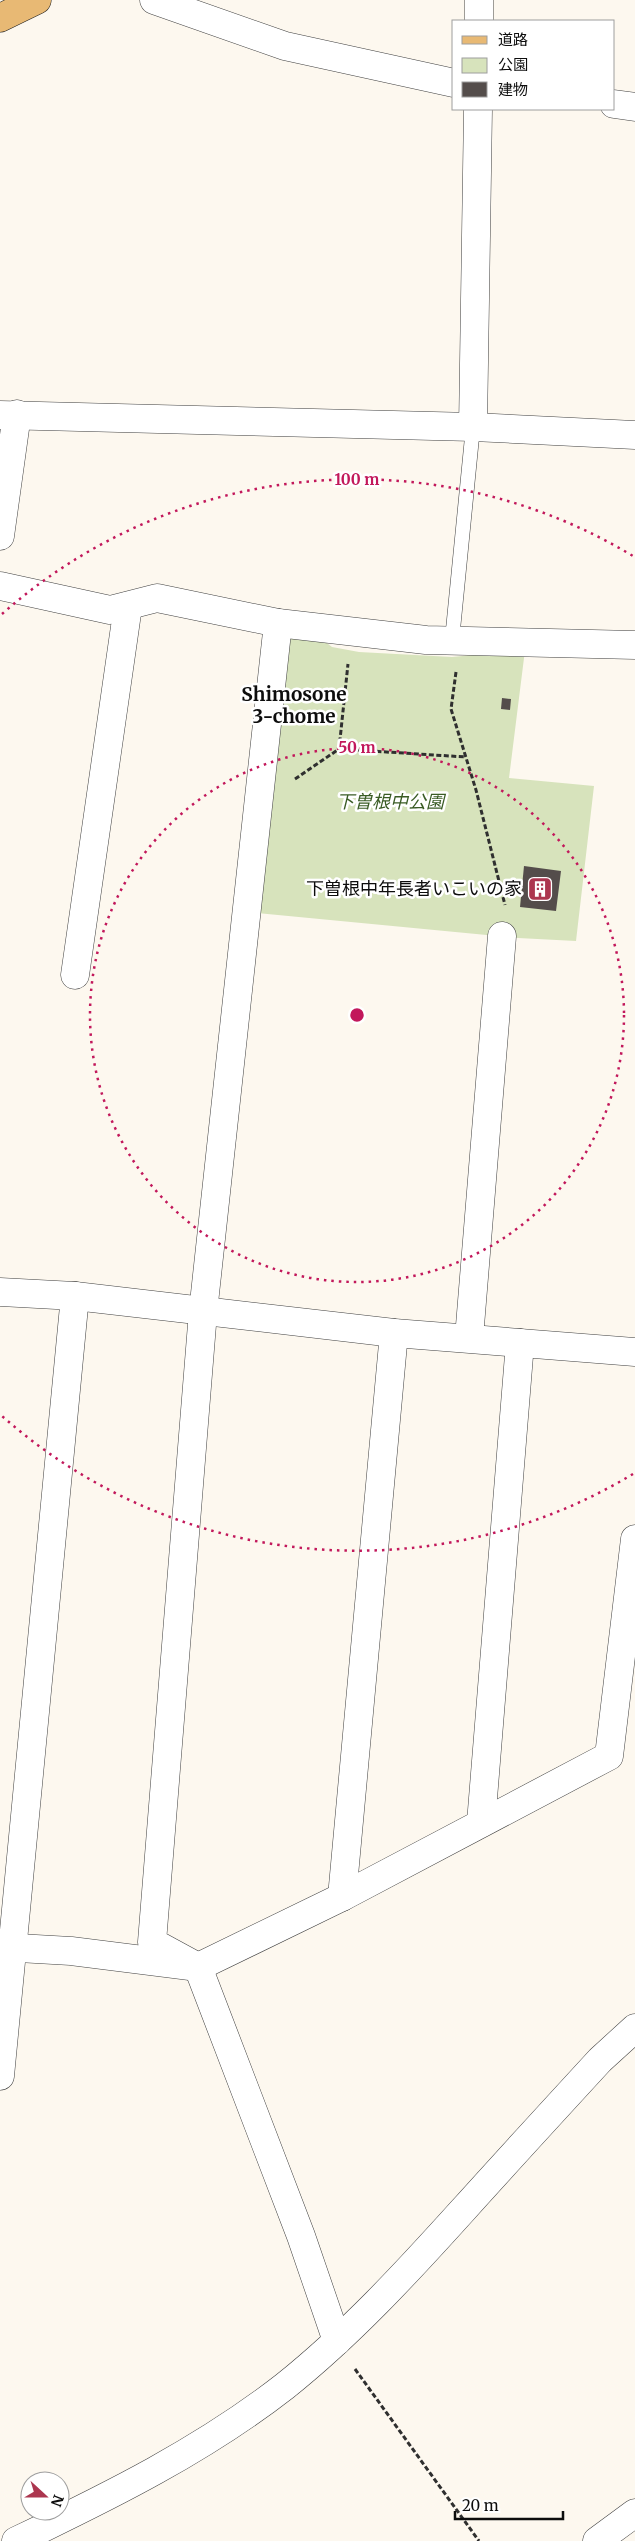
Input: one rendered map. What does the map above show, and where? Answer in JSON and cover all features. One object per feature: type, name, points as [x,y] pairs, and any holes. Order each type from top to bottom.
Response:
[{"type":"main road","points":[[0,18],[37,0]]},
{"type":"street","points":[[154,0],[286,46],[452,83]]},
{"type":"street","points":[[479,0],[479,20]]},
{"type":"street","points":[[615,104],[635,107]]},
{"type":"street","points":[[473,426],[478,110]]},
{"type":"street","points":[[0,536],[9,414],[473,426],[635,435]]},
{"type":"street","points":[[0,586],[110,610],[158,598],[278,623],[426,640],[635,645]]},
{"type":"street","points":[[75,975],[128,606]]},
{"type":"street","points":[[278,623],[203,1312],[152,1942],[198,1967],[301,2236],[337,2341]]},
{"type":"street","points":[[469,1338],[502,936]]},
{"type":"street","points":[[0,1292],[75,1296],[394,1333],[635,1352]]},
{"type":"street","points":[[0,2076],[6,1947],[75,1296]]},
{"type":"street","points":[[342,1897],[394,1333]]},
{"type":"street","points":[[481,1824],[520,1343]]},
{"type":"street","points":[[6,1947],[70,1951],[198,1967],[342,1897],[609,1756],[635,1539]]},
{"type":"street","points":[[16,2541],[117,2493],[180,2456],[256,2406],[337,2341],[400,2280],[600,2060],[635,2028]]},
{"type":"street","points":[[597,2541],[635,2513]]},
{"type":"lane","points":[[452,640],[473,426]]},
{"type":"path","points":[[452,640],[458,656],[451,709],[506,900],[502,936]]},
{"type":"path","points":[[339,749],[348,660]]},
{"type":"path","points":[[292,781],[339,749],[466,757]]},
{"type":"path","points":[[337,2341],[479,2541]]},
{"type":"green space","name":"下曽根中公園","points":[[285,633],[315,634],[332,647],[359,652],[452,657],[525,650],[509,778],[594,786],[576,941],[518,938],[257,913]]},
{"type":"building","points":[[502,698],[511,699],[510,710],[501,709]]},
{"type":"building","name":"下曽根中年長者いこいの家","points":[[524,866],[561,871],[556,911],[520,907]]},
{"type":"place","name":"下曽根中年長者いこいの家","points":[[540,889]]},
{"type":"district","name":"Shimosone 3-chome","points":[[294,705]]}]
